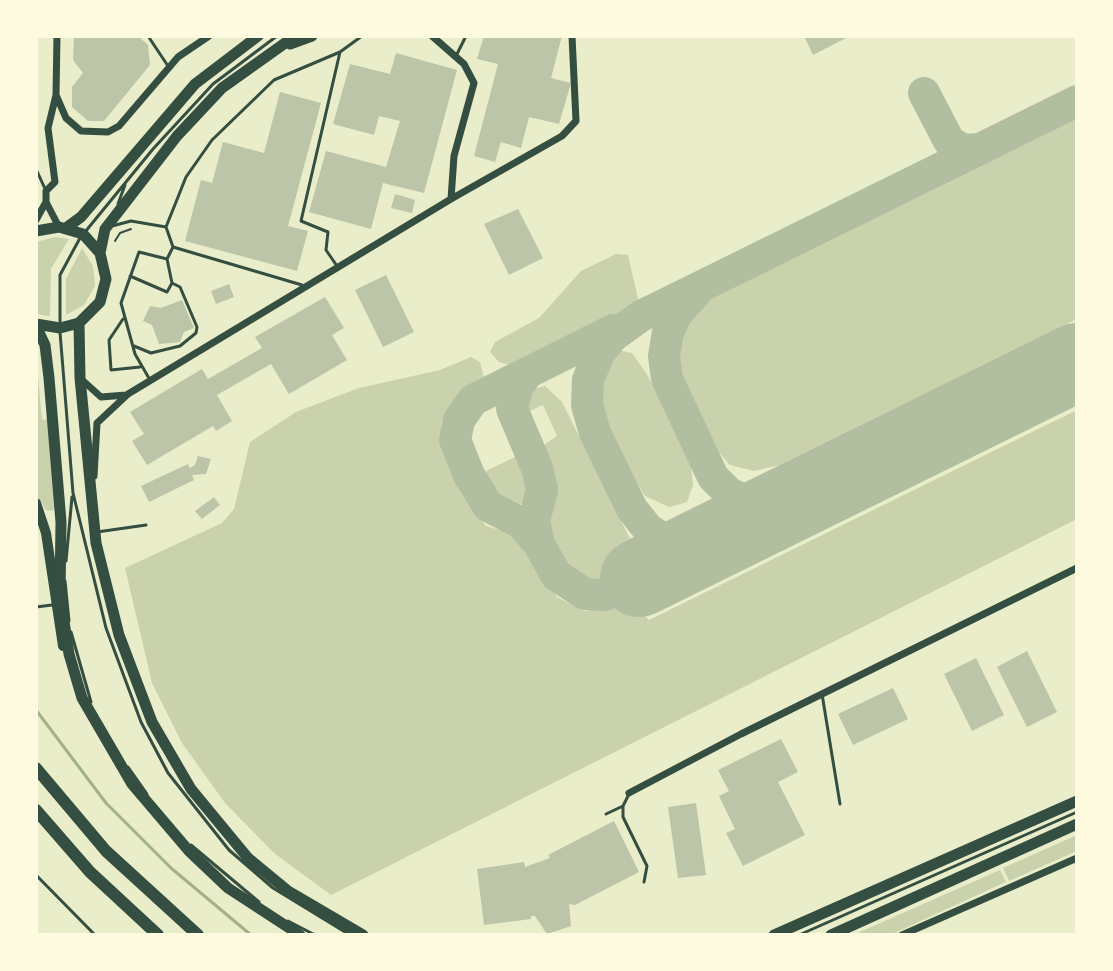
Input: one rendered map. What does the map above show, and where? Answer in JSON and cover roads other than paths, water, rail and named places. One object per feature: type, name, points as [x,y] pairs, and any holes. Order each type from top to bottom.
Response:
[{"type":"highway","points":[[36,768],[106,851],[198,935]]},
{"type":"highway","points":[[36,810],[90,872],[158,935]]},
{"type":"main road","points":[[36,231],[63,227],[81,217],[195,84],[258,36]]},
{"type":"main road","points":[[36,325],[60,328],[79,323],[91,315],[105,291],[106,279],[100,253],[105,229],[114,215],[206,103],[278,42],[295,36]]},
{"type":"main road","points":[[278,42],[312,36]]},
{"type":"main road","points":[[63,227],[83,234],[100,253]]},
{"type":"main road","points":[[79,323],[80,378],[94,532],[106,591],[134,681],[152,722],[191,789],[229,837],[268,876],[363,935]]},
{"type":"main road","points":[[36,325],[45,345],[49,378],[61,522],[60,595],[82,698]]},
{"type":"main road","points":[[36,503],[46,533],[65,656],[82,698],[132,784],[189,851],[228,888],[300,935]]},
{"type":"main road","points":[[774,935],[1077,801]]},
{"type":"main road","points":[[831,935],[1077,824]]},
{"type":"street","points":[[36,220],[46,202],[46,191],[55,182],[48,140],[56,95],[57,36]]},
{"type":"street","points":[[56,95],[66,118],[81,131],[108,132],[119,126],[168,67],[209,36]]},
{"type":"street","points":[[432,36],[456,57],[474,83],[454,156],[451,199]]},
{"type":"street","points":[[92,514],[94,430],[102,415],[128,394],[451,199],[562,136],[576,121],[572,36]]},
{"type":"street","points":[[46,202],[63,227]]},
{"type":"street","points":[[80,378],[101,397],[128,394]]},
{"type":"street","points":[[629,793],[1077,568]]},
{"type":"street","points":[[902,935],[1077,858]]},
{"type":"lane","points":[[148,36],[168,67]]},
{"type":"lane","points":[[130,276],[167,292],[172,283],[167,259],[173,247],[166,227],[186,177],[212,140],[274,80],[340,52],[362,36]]},
{"type":"lane","points":[[399,36],[414,36]]},
{"type":"lane","points":[[456,57],[466,36]]},
{"type":"lane","points":[[94,712],[75,650],[66,593],[73,493],[60,328],[60,275],[83,234],[213,84],[278,42]]},
{"type":"lane","points":[[338,267],[326,250],[328,232],[301,221],[340,52]]},
{"type":"lane","points":[[36,169],[46,191]]},
{"type":"lane","points":[[114,215],[126,182]]},
{"type":"lane","points":[[105,229],[131,221],[166,227]]},
{"type":"lane","points":[[173,247],[308,287]]},
{"type":"lane","points":[[151,381],[142,367],[123,319],[121,303],[139,252],[167,259]]},
{"type":"lane","points":[[134,346],[151,353],[180,346],[196,333],[197,327],[180,287],[172,283]]},
{"type":"lane","points":[[123,319],[109,340],[111,370],[142,367]]},
{"type":"lane","points":[[73,493],[98,601],[119,669],[141,722],[168,773],[229,850],[273,888],[350,935]]},
{"type":"lane","points":[[94,532],[146,525]]},
{"type":"lane","points":[[36,607],[56,604]]},
{"type":"lane","points":[[822,694],[840,804]]},
{"type":"lane","points":[[82,698],[143,788],[193,847],[275,914],[315,935]]},
{"type":"lane","points":[[629,793],[623,806],[623,817],[647,866],[644,882]]},
{"type":"lane","points":[[606,814],[623,806]]},
{"type":"lane","points":[[799,935],[1077,812]]},
{"type":"lane","points":[[36,875],[95,935]]},
{"type":"waterway","points":[[36,710],[106,803],[171,868],[251,935]]}]
